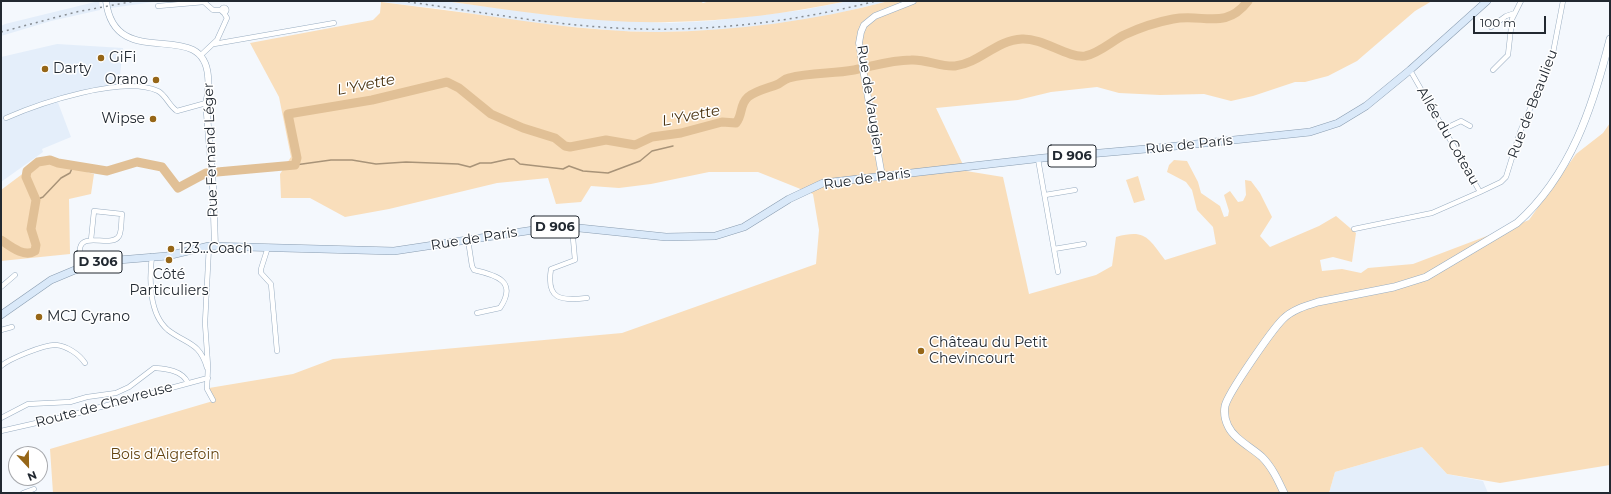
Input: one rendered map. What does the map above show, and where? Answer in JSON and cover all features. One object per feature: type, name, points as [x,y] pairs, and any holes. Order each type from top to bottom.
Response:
[{"type":"main road","name":"Rue de Paris","points":[[212,246],[394,251],[542,228],[572,227],[666,237],[715,236],[744,227],[794,196],[824,183],[1038,159],[1310,132],[1338,123],[1353,115],[1377,98],[1487,1]]},
{"type":"main road","points":[[1284,493],[1271,467],[1232,432],[1228,426],[1224,413],[1227,400],[1270,334],[1283,319],[1306,306],[1318,302],[1394,287],[1426,277],[1517,223],[1528,213],[1553,183],[1574,150],[1598,85],[1610,39]]},
{"type":"main road","name":"D 306","points":[[1,315],[51,280],[94,262],[166,256],[212,246]]},
{"type":"street","points":[[106,1],[112,22],[117,29],[131,40],[182,45],[201,55],[214,44],[227,18],[223,11],[213,10],[204,2],[158,6]]},
{"type":"street","name":"Rue de Vaugien","points":[[882,176],[859,43],[864,25],[876,16],[913,1]]},
{"type":"street","points":[[1493,70],[1508,55],[1512,19],[1521,1]]},
{"type":"street","name":"Rue de Beaulieu","points":[[1480,192],[1501,182],[1506,177],[1520,132],[1552,58],[1563,1]]},
{"type":"street","points":[[1491,27],[1506,16],[1515,13]]},
{"type":"street","points":[[214,44],[334,24]]},
{"type":"street","name":"Rue Fernand Léger","points":[[201,55],[207,69],[209,94],[206,103],[214,186],[212,246]]},
{"type":"street","name":"Allée du Coteau","points":[[1354,229],[1432,213],[1480,192],[1410,70]]},
{"type":"street","points":[[6,118],[36,105],[120,87],[151,89],[159,92],[177,111],[206,103]]},
{"type":"street","points":[[1444,129],[1461,121],[1470,126]]},
{"type":"street","points":[[1038,159],[1058,272]]},
{"type":"street","points":[[1045,195],[1075,190]]},
{"type":"street","points":[[81,267],[80,247],[82,243],[91,240],[108,241],[118,238],[120,235],[122,214],[94,211],[91,240]]},
{"type":"street","points":[[572,227],[575,260],[550,269],[549,283],[554,294],[561,299],[587,298]]},
{"type":"street","points":[[468,240],[474,270],[500,277],[505,284],[507,292],[506,299],[500,308],[477,313]]},
{"type":"street","points":[[1054,249],[1084,244]]},
{"type":"street","points":[[212,246],[206,323],[206,377],[207,389],[213,400]]},
{"type":"street","points":[[268,247],[261,273],[271,284],[277,351]]},
{"type":"street","points":[[152,256],[152,290],[155,314],[168,330],[193,344],[200,351],[206,377]]},
{"type":"street","points":[[1,287],[15,275]]},
{"type":"street","points":[[1,330],[12,327]]},
{"type":"street","points":[[1,366],[23,354],[52,345],[68,349],[82,358],[85,363]]},
{"type":"street","points":[[1,418],[28,404],[70,402],[87,397],[116,393],[129,387],[154,368],[168,369],[186,378],[188,383]]},
{"type":"street","name":"Route de Chevreuse","points":[[1,431],[67,416],[206,377]]},
{"type":"street","points":[[23,493],[34,490]]},
{"type":"shaded area","points":[[99,1],[100,10],[51,21],[1,36],[1,26],[5,24]]},
{"type":"shaded area","points":[[109,1],[160,1],[111,8]]},
{"type":"shaded area","points":[[372,1],[444,1],[575,18],[669,23],[709,21],[803,10],[848,1],[889,1],[827,16],[779,24],[719,30],[658,32],[618,31],[523,22],[444,9]]},
{"type":"shaded area","points":[[57,44],[123,48],[119,85],[57,100],[71,137],[42,149],[43,152],[1,182],[1,57]]},
{"type":"shaded area","points":[[1422,447],[1447,474],[1483,481],[1488,493],[1329,493],[1335,472]]},
{"type":"green space","points":[[444,1],[700,1],[703,3],[710,1],[848,1],[782,13],[737,18],[642,22],[585,19],[528,13]]},
{"type":"green space","name":"Bois d'Aigrefoin","points":[[889,1],[1432,1],[1415,11],[1357,61],[1328,76],[1305,82],[1295,82],[1253,96],[1231,101],[1204,94],[1160,95],[1119,93],[1097,87],[1051,92],[1018,100],[936,108],[966,171],[1003,177],[1029,294],[1096,275],[1112,266],[1116,237],[1134,234],[1145,237],[1165,260],[1216,244],[1213,227],[1197,210],[1192,190],[1186,182],[1167,172],[1169,165],[1174,160],[1187,161],[1198,182],[1201,193],[1220,206],[1224,217],[1228,216],[1229,211],[1224,195],[1230,191],[1238,202],[1243,201],[1246,195],[1245,180],[1251,181],[1260,193],[1272,217],[1260,236],[1270,247],[1319,226],[1336,216],[1356,233],[1352,262],[1333,257],[1320,260],[1322,271],[1342,269],[1361,273],[1368,268],[1413,264],[1529,220],[1576,154],[1603,133],[1610,123],[1610,465],[1500,483],[1447,474],[1422,447],[1335,472],[1329,493],[53,493],[50,449],[213,401],[209,388],[293,374],[333,359],[622,333],[816,264],[819,230],[813,194],[758,172],[709,172],[651,184],[619,188],[591,186],[581,202],[556,204],[548,178],[497,183],[389,209],[345,217],[310,198],[281,198],[280,174],[291,157],[279,97],[250,43],[373,20],[380,13],[381,2],[604,30],[658,32],[716,30],[774,24],[832,14]]},
{"type":"green space","points":[[52,162],[94,174],[91,194],[69,199],[70,254],[1,261],[1,190],[29,169]]},
{"type":"green space","points":[[1138,176],[1145,200],[1134,203],[1126,180]]},
{"type":"waterway","name":"L'Yvette","points":[[1,240],[22,252],[31,253],[35,251],[36,245],[31,229],[36,200],[26,177],[27,171],[38,162],[50,160],[58,163],[107,171],[137,162],[162,167],[178,188],[206,173],[295,165],[297,158],[288,114],[372,100],[447,82],[459,88],[491,114],[523,128],[555,138],[565,146],[570,147],[606,140],[635,145],[652,137],[681,133],[722,122],[736,123],[740,117],[743,103],[748,97],[758,91],[797,76],[854,70],[904,60],[917,60],[955,66],[972,61],[1004,43],[1022,39],[1038,42],[1078,56],[1085,56],[1100,50],[1124,35],[1167,20],[1184,18],[1213,19],[1231,16],[1248,1]]},
{"type":"waterway","name":"L'Yvette","points":[[295,165],[331,160],[352,160],[376,164],[406,162],[458,164],[470,167],[480,163],[491,163],[514,159],[520,164],[563,169],[569,166],[583,171],[608,173],[640,161],[652,151],[673,146]]},
{"type":"waterway","points":[[36,200],[43,197],[61,178],[70,173],[73,166]]},
{"type":"railway","points":[[1,32],[76,12],[135,1]]},
{"type":"railway","points":[[402,1],[525,19],[575,25],[635,29],[704,28],[739,25],[808,16],[876,1]]},
{"type":"place","name":"GiFi","points":[[101,58]]},
{"type":"place","name":"Darty","points":[[45,69]]},
{"type":"place","name":"Orano","points":[[156,80]]},
{"type":"place","name":"Wipse","points":[[153,119]]},
{"type":"place","name":"123...Coach","points":[[171,249]]},
{"type":"place","name":"Côté Particuliers","points":[[169,260]]},
{"type":"place","name":"MCJ Cyrano","points":[[39,317]]},
{"type":"place","name":"Château du Petit Chevincourt","points":[[921,351]]}]
